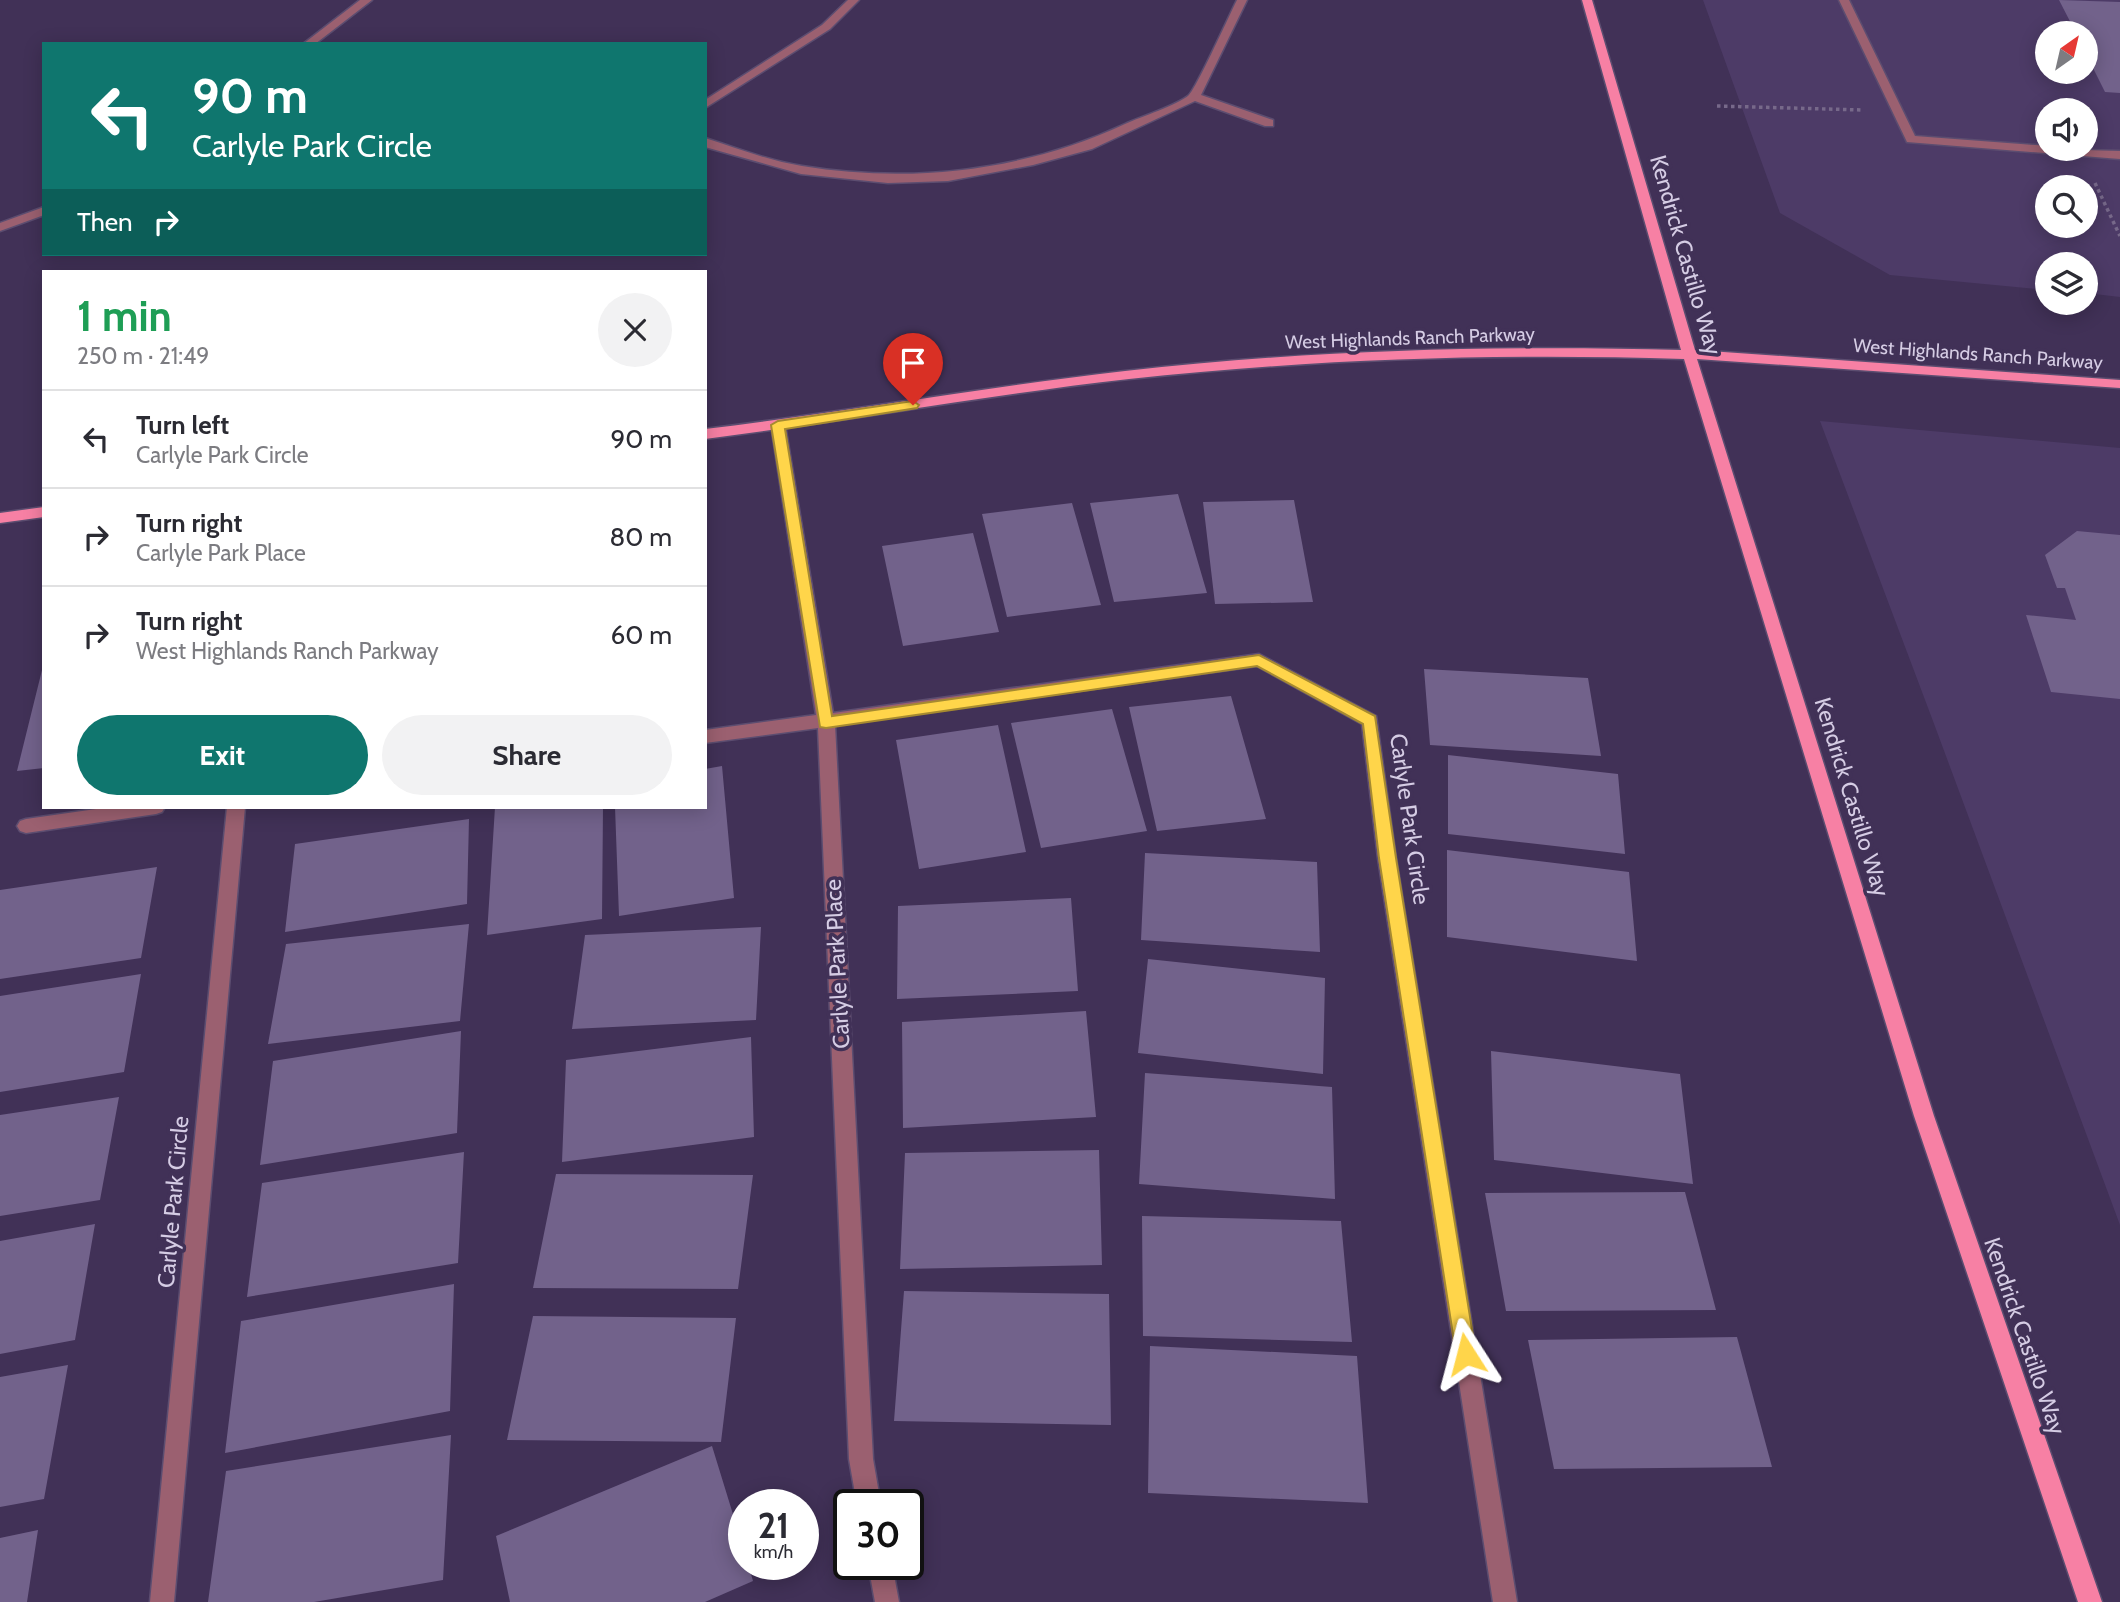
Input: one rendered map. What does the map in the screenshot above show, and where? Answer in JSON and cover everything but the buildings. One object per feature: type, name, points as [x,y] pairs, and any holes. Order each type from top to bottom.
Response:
[{"type":"main road","name":"Kendrick Castillo Way","points":[[1587,0],[1689,354],[1924,1116],[2090,1602]]},
{"type":"main road","name":"West Highlands Ranch Parkway","points":[[707,434],[1021,389],[1186,369],[1439,354],[1573,351],[1689,354],[2120,384]]},
{"type":"main road","points":[[0,518],[42,512]]},
{"type":"street","points":[[311,42],[367,0]]},
{"type":"street","points":[[707,104],[826,27],[854,0]]},
{"type":"street","points":[[707,143],[719,149],[801,170],[888,179],[948,177],[1033,161],[1088,146],[1194,97],[1242,0]]},
{"type":"street","points":[[1844,0],[1911,139],[2035,149]]},
{"type":"street","points":[[1194,97],[1269,123]]},
{"type":"street","points":[[2098,153],[2120,155]]},
{"type":"street","points":[[0,227],[42,212]]},
{"type":"street","name":"Carlyle Park Place","points":[[778,425],[826,722],[860,1459],[866,1489]]},
{"type":"street","name":"Carlyle Park Circle","points":[[707,737],[1259,660],[1370,720],[1390,872],[1505,1602]]},
{"type":"street","points":[[26,825],[142,809]]},
{"type":"street","name":"Carlyle Park Circle","points":[[162,1602],[236,809]]},
{"type":"street","points":[[883,1580],[887,1602]]},
{"type":"path","points":[[2084,161],[2120,236]]},
{"type":"shaded area","points":[[1703,0],[2120,0],[2120,297],[2098,294],[2098,252],[2035,252],[2035,289],[1890,275],[1780,213]]},
{"type":"shaded area","points":[[1820,421],[2120,448],[2120,1225],[1933,721]]},
{"type":"route","points":[[913,405],[778,425],[826,722],[1259,660],[1370,720],[1387,858],[1466,1354]]}]
